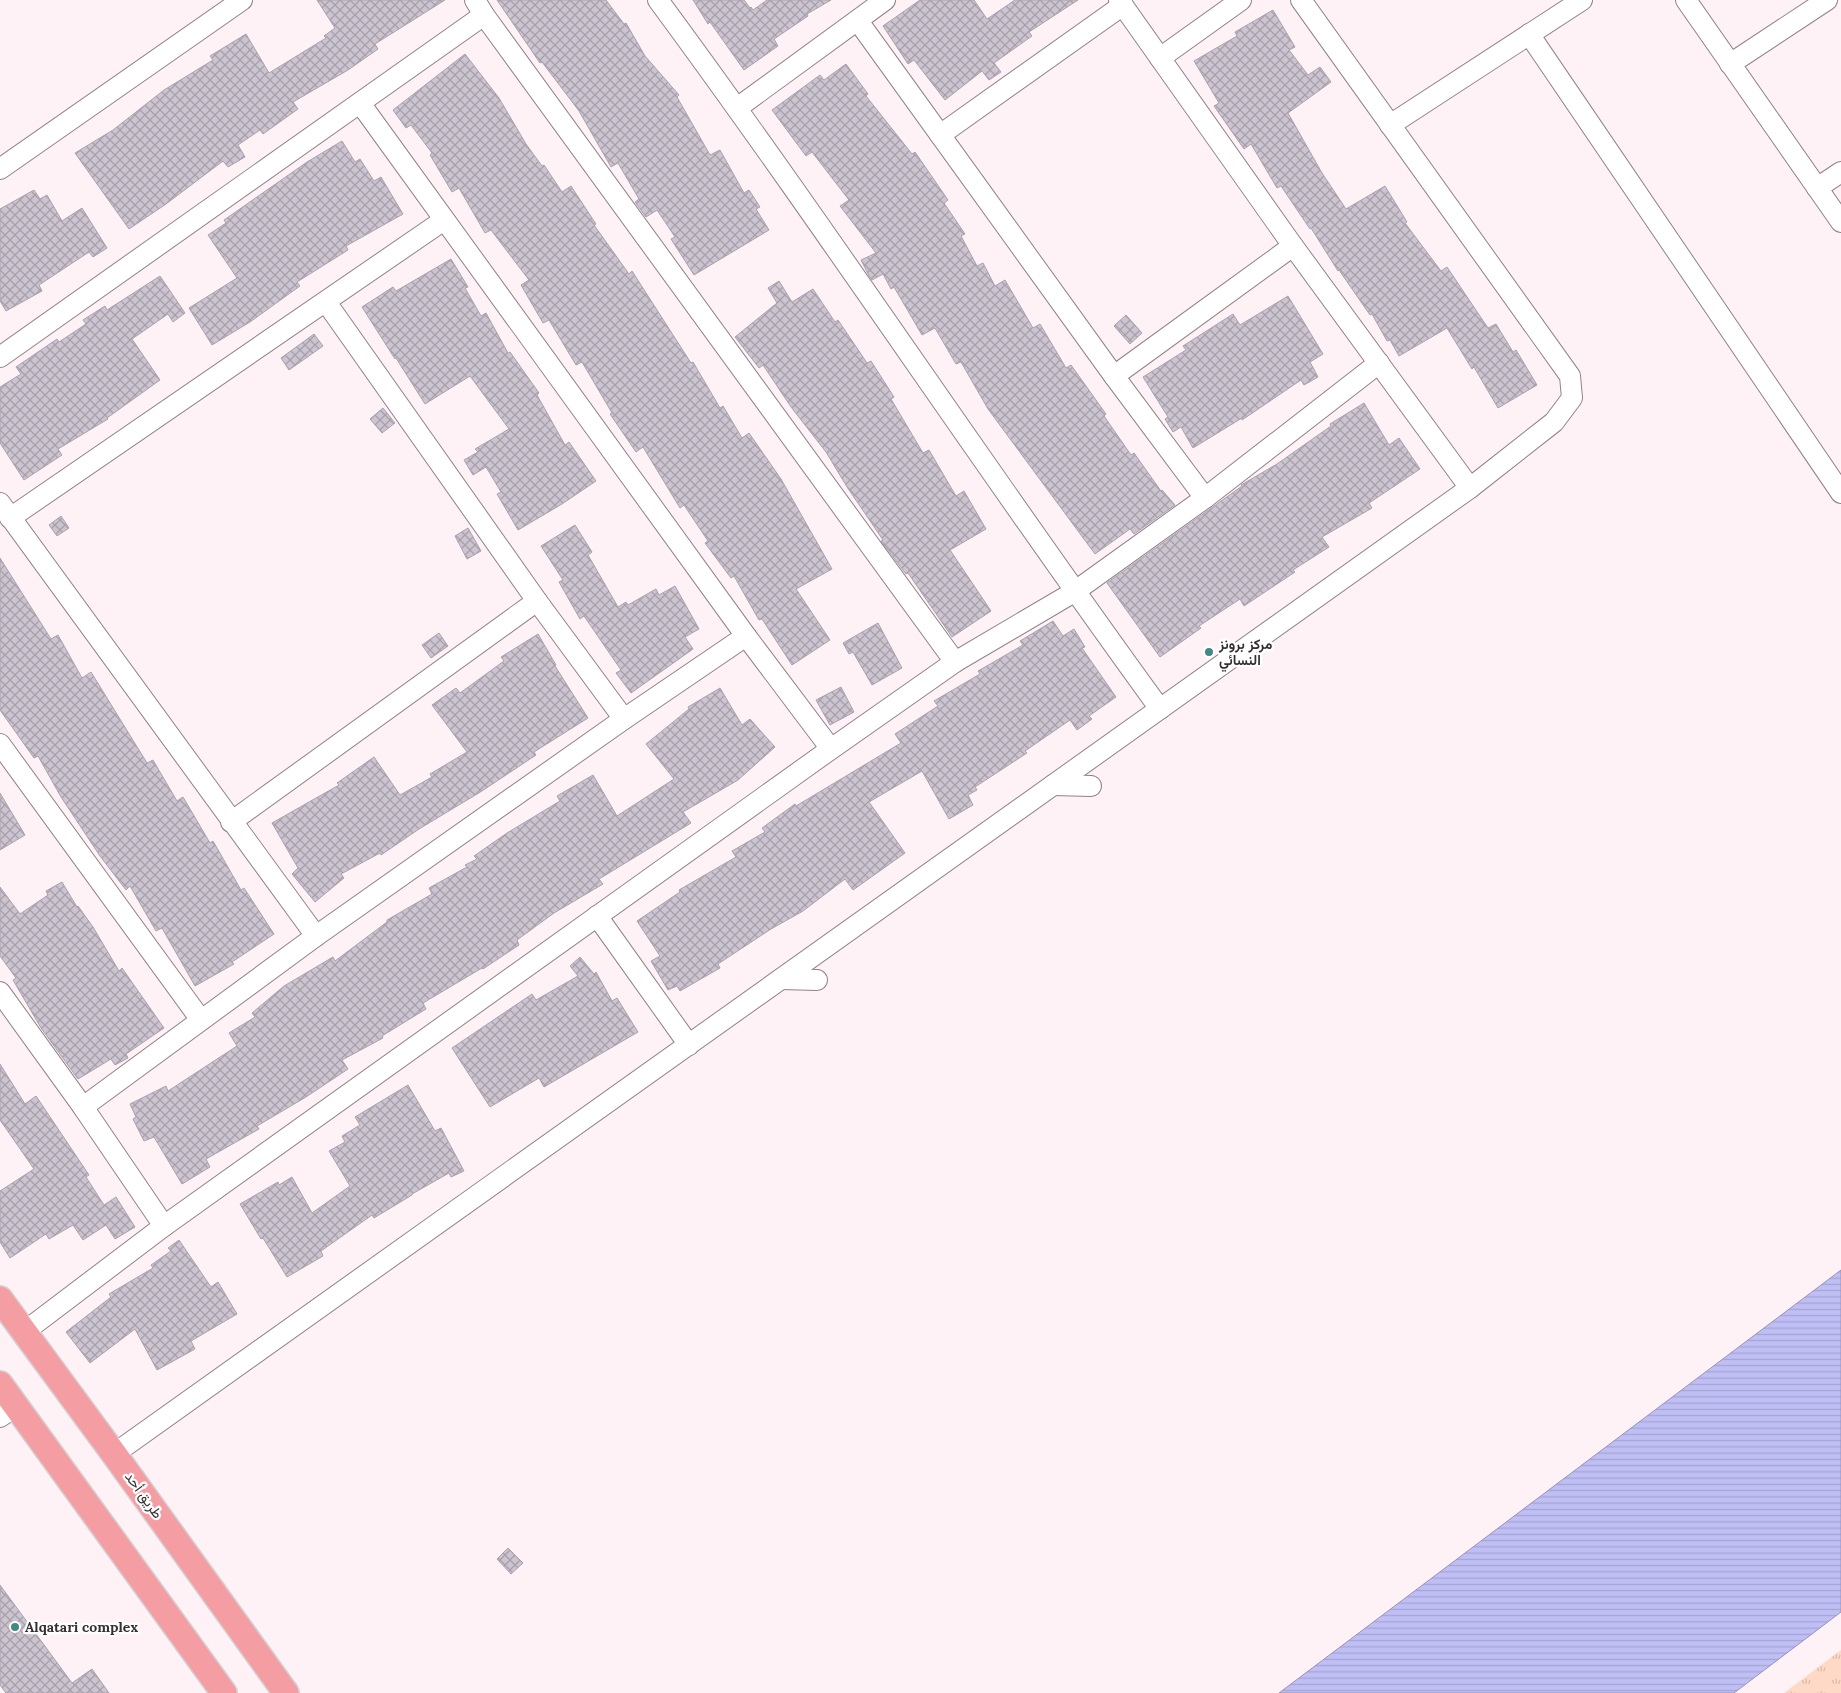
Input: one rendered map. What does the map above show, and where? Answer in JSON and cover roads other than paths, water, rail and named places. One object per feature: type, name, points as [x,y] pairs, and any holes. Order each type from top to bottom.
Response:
[{"type":"main road","name":"طريق أحد","points":[[0,1298],[286,1693]]},
{"type":"main road","points":[[0,1384],[8,1411],[224,1693]]},
{"type":"street","points":[[658,0],[737,108],[1074,592],[1160,709]]},
{"type":"street","points":[[737,108],[885,0]]},
{"type":"street","points":[[1160,58],[1241,0]]},
{"type":"street","points":[[114,1454],[1470,488],[1554,422],[1572,398],[1570,376],[1301,0]]},
{"type":"street","points":[[1390,124],[1582,0]]},
{"type":"street","points":[[1686,0],[1841,222]]},
{"type":"street","points":[[1730,64],[1827,0]]},
{"type":"street","points":[[940,135],[1121,2],[1293,246],[1470,488]]},
{"type":"street","points":[[0,168],[231,3]]},
{"type":"street","points":[[0,357],[360,103],[480,7],[955,662]]},
{"type":"street","points":[[858,21],[1114,376],[1205,498]]},
{"type":"street","points":[[1530,34],[1841,493]]},
{"type":"street","points":[[360,103],[746,636],[831,749]]},
{"type":"street","points":[[1817,188],[1841,172]]},
{"type":"street","points":[[316,936],[5,510],[326,302],[444,220]]},
{"type":"street","points":[[1114,376],[1293,246]]},
{"type":"street","points":[[326,302],[537,601],[624,719]]},
{"type":"street","points":[[24,1332],[164,1226],[831,749],[955,662],[1074,592],[1205,498],[1379,363]]},
{"type":"street","points":[[232,822],[537,601]]},
{"type":"street","points":[[82,1108],[316,936],[624,719],[746,636]]},
{"type":"street","points":[[0,744],[201,1020]]},
{"type":"street","points":[[1053,785],[1091,786]]},
{"type":"street","points":[[598,916],[689,1045]]},
{"type":"street","points":[[780,980],[817,980]]},
{"type":"street","points":[[0,992],[164,1226]]},
{"type":"water","points":[[1841,1270],[1841,1612],[1734,1693],[1279,1693]]},
{"type":"place","name":"مركز برونز النسائي","points":[[1209,652]]},
{"type":"place","name":"Alqatari complex","points":[[15,1627]]}]
